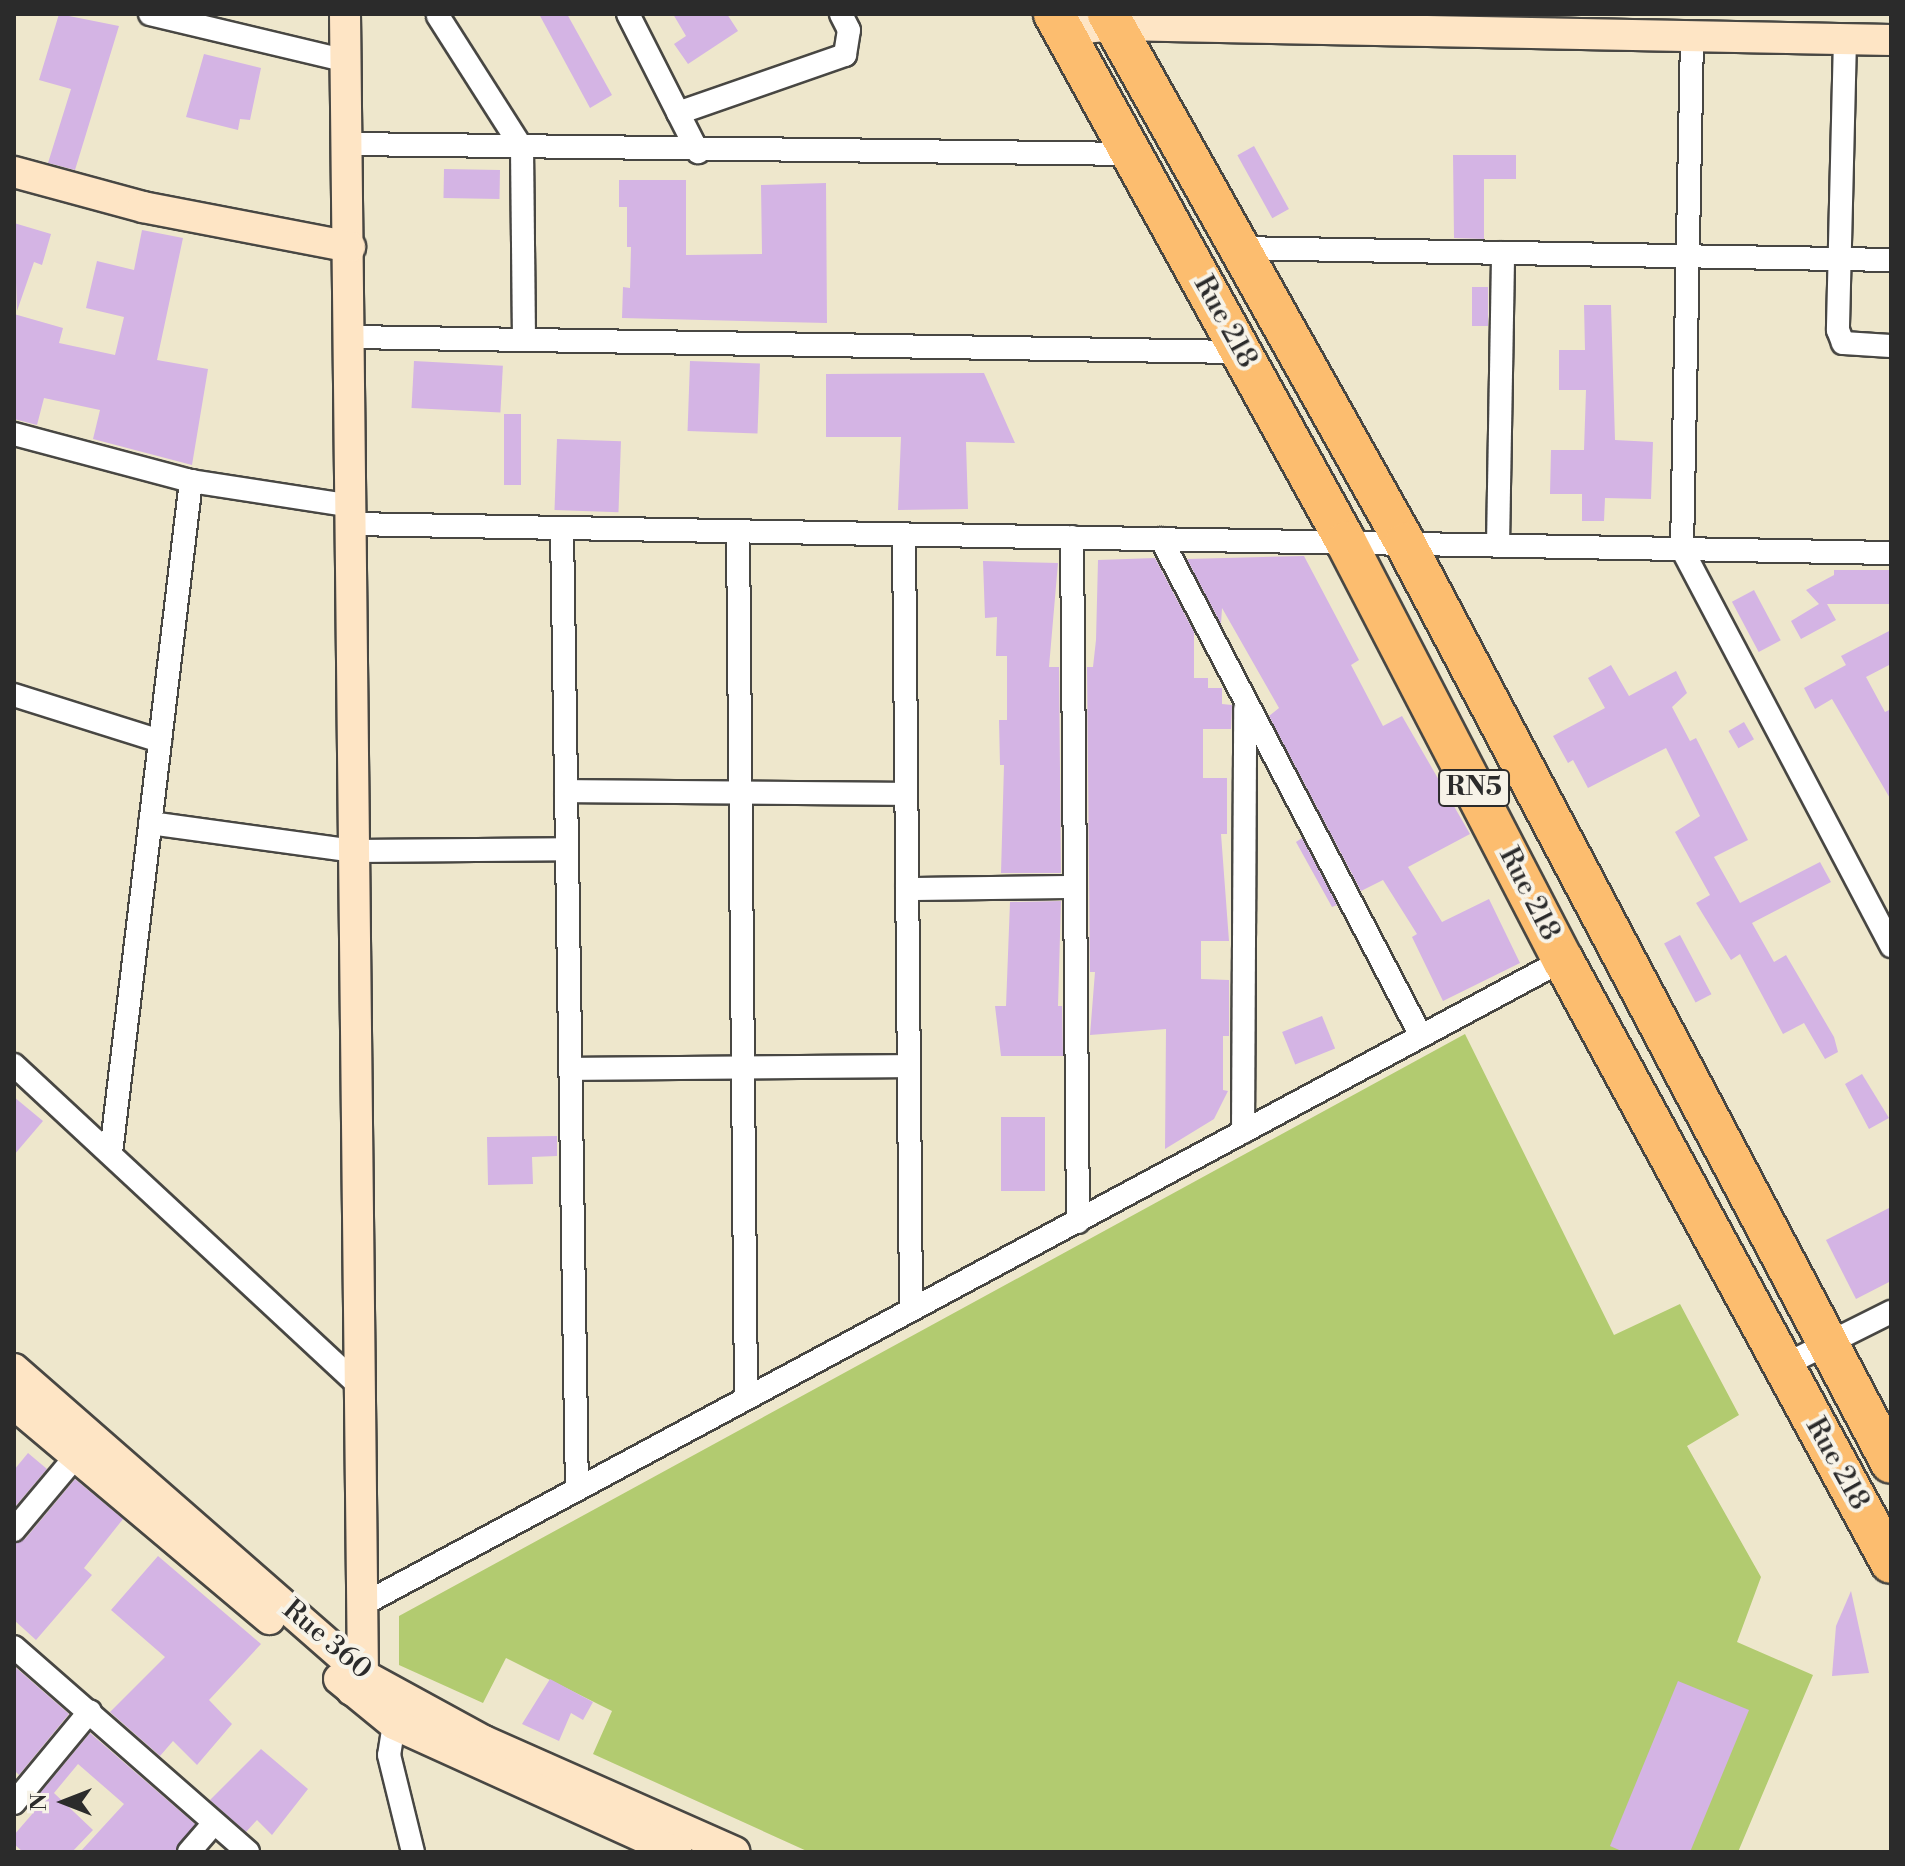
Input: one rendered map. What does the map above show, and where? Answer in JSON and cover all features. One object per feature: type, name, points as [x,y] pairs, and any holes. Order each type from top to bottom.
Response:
[{"type":"highway","name":"Rue 218","points":[[1112,20],[1405,543],[1891,1463]]},
{"type":"highway","name":"Rue 218","points":[[1058,22],[1346,542],[1563,960],[1891,1563]]},
{"type":"street","points":[[150,14],[348,61]]},
{"type":"street","points":[[345,14],[349,144],[362,1605],[358,1682]]},
{"type":"street","points":[[628,14],[698,152]]},
{"type":"street","points":[[678,113],[845,55],[849,30],[841,14]]},
{"type":"street","points":[[438,16],[522,148],[524,340]]},
{"type":"street","points":[[1058,22],[1324,22],[1692,37],[1891,40]]},
{"type":"street","points":[[1692,37],[1682,549],[1891,946]]},
{"type":"street","points":[[1845,39],[1841,259],[1843,343],[1891,346]]},
{"type":"street","points":[[349,144],[698,152],[1131,154]]},
{"type":"street","points":[[14,172],[143,207],[350,247]]},
{"type":"street","points":[[1237,248],[1891,260]]},
{"type":"street","points":[[1498,545],[1503,253]]},
{"type":"street","points":[[351,337],[1241,352]]},
{"type":"street","points":[[14,434],[191,481],[352,515],[562,528],[1891,553]]},
{"type":"street","points":[[111,1153],[191,481]]},
{"type":"street","points":[[562,528],[577,1489]]},
{"type":"street","points":[[738,531],[746,1398]]},
{"type":"street","points":[[904,534],[911,1308]]},
{"type":"street","points":[[1072,537],[1078,1222]]},
{"type":"street","points":[[1161,539],[1421,1036]]},
{"type":"street","points":[[14,695],[160,741]]},
{"type":"street","points":[[1243,1132],[1245,703]]},
{"type":"street","points":[[566,791],[741,796],[906,794]]},
{"type":"street","points":[[150,823],[355,851],[567,849]]},
{"type":"street","points":[[907,889],[1075,887]]},
{"type":"street","points":[[362,1605],[1563,960]]},
{"type":"street","points":[[14,1065],[360,1387]]},
{"type":"street","points":[[571,1069],[908,1066]]},
{"type":"street","points":[[1783,1366],[1891,1312]]},
{"type":"street","name":"Rue 360","points":[[14,1369],[358,1682],[394,1724],[676,1852]]},
{"type":"street","name":"Rue 360","points":[[14,1404],[358,1682],[735,1852]]},
{"type":"street","points":[[14,1530],[76,1456]]},
{"type":"street","points":[[14,1647],[248,1852]]},
{"type":"street","points":[[14,1803],[90,1711]]},
{"type":"street","points":[[394,1724],[389,1755],[413,1852]]},
{"type":"street","points":[[189,1852],[214,1823]]},
{"type":"green space","points":[[1465,1034],[1614,1335],[1680,1304],[1739,1415],[1687,1446],[1761,1577],[1737,1642],[1813,1675],[1738,1852],[809,1852],[593,1754],[612,1711],[506,1658],[483,1703],[399,1665],[399,1616]]},
{"type":"building","points":[[59,14],[119,26],[75,170],[48,163],[71,89],[39,80]]},
{"type":"building","points":[[539,14],[567,14],[612,95],[590,108]]},
{"type":"building","points":[[673,14],[727,14],[738,31],[688,64],[674,44],[686,36]]},
{"type":"building","points":[[204,54],[261,68],[250,120],[240,119],[238,130],[186,117]]},
{"type":"building","points":[[1254,146],[1289,209],[1272,218],[1237,155]]},
{"type":"building","points":[[1453,155],[1516,155],[1516,179],[1484,179],[1484,239],[1454,238]]},
{"type":"building","points":[[444,169],[500,170],[499,199],[443,198]]},
{"type":"building","points":[[619,180],[686,180],[686,255],[762,254],[761,185],[826,183],[827,323],[622,318],[623,287],[630,288],[631,247],[627,247],[627,207],[619,207]]},
{"type":"building","points":[[14,223],[51,234],[42,265],[34,262],[17,311]]},
{"type":"building","points":[[142,230],[183,238],[157,360],[208,369],[192,465],[93,439],[100,410],[44,398],[37,425],[14,419],[14,314],[63,328],[59,343],[115,355],[124,317],[86,308],[97,261],[134,270]]},
{"type":"building","points":[[1472,287],[1488,287],[1488,326],[1472,326]]},
{"type":"building","points":[[1584,305],[1611,305],[1615,440],[1653,442],[1651,499],[1605,498],[1604,521],[1582,521],[1582,494],[1550,494],[1551,450],[1584,450],[1586,390],[1559,390],[1559,350],[1585,350]]},
{"type":"building","points":[[414,361],[503,366],[500,413],[412,408]]},
{"type":"building","points":[[690,361],[760,363],[758,433],[688,431]]},
{"type":"building","points":[[984,373],[1015,443],[966,442],[968,509],[898,510],[901,437],[826,437],[826,374]]},
{"type":"building","points":[[504,414],[521,414],[521,485],[504,485]]},
{"type":"building","points":[[557,439],[621,441],[618,512],[555,510]]},
{"type":"building","points":[[1304,556],[1359,660],[1351,665],[1383,726],[1402,716],[1470,834],[1408,867],[1442,922],[1489,899],[1520,963],[1443,1001],[1412,937],[1417,934],[1383,880],[1361,891],[1269,716],[1279,708],[1222,608],[1221,624],[1187,559]]},
{"type":"building","points":[[1155,558],[1194,632],[1194,678],[1208,678],[1208,688],[1222,688],[1222,704],[1232,705],[1231,729],[1203,729],[1203,778],[1227,778],[1227,834],[1221,834],[1229,941],[1201,941],[1201,979],[1229,980],[1229,1036],[1223,1036],[1223,1090],[1228,1091],[1214,1119],[1165,1149],[1166,1029],[1090,1035],[1095,972],[1090,972],[1087,667],[1093,667],[1096,640],[1098,560]]},
{"type":"building","points":[[983,561],[1058,563],[1049,667],[1059,667],[1061,873],[1001,873],[1004,765],[1000,765],[999,720],[1007,720],[1007,656],[996,656],[997,617],[985,618]]},
{"type":"building","points":[[1834,570],[1891,570],[1891,604],[1827,604],[1836,620],[1801,639],[1791,621],[1819,604],[1806,590],[1834,575]]},
{"type":"building","points":[[1754,590],[1781,640],[1759,652],[1732,602]]},
{"type":"building","points":[[1891,630],[1891,664],[1866,677],[1885,712],[1891,709],[1891,800],[1832,699],[1815,709],[1804,688],[1846,665],[1841,656]]},
{"type":"building","points":[[1611,665],[1629,696],[1676,671],[1687,693],[1672,707],[1690,741],[1696,738],[1748,840],[1714,857],[1740,903],[1820,862],[1831,882],[1752,923],[1774,962],[1786,955],[1834,1037],[1838,1052],[1825,1059],[1804,1023],[1783,1034],[1740,954],[1731,960],[1696,903],[1710,895],[1675,832],[1700,816],[1666,748],[1588,788],[1573,760],[1568,763],[1553,736],[1605,708],[1588,678]]},
{"type":"building","points":[[1744,722],[1754,739],[1738,748],[1728,731]]},
{"type":"building","points":[[1302,838],[1337,905],[1332,907],[1296,842]]},
{"type":"building","points":[[1061,901],[1058,1006],[1062,1006],[1063,1056],[1001,1056],[995,1006],[1006,1006],[1010,902]]},
{"type":"building","points":[[1680,935],[1711,994],[1696,1003],[1664,943]]},
{"type":"building","points":[[1322,1016],[1335,1048],[1295,1065],[1282,1032]]},
{"type":"building","points":[[1862,1074],[1889,1118],[1869,1129],[1845,1084]]},
{"type":"building","points":[[14,1097],[43,1121],[14,1155]]},
{"type":"building","points":[[1001,1117],[1045,1117],[1045,1191],[1001,1191]]},
{"type":"building","points":[[557,1136],[557,1156],[532,1157],[533,1184],[488,1185],[487,1137]]},
{"type":"building","points":[[1891,1207],[1891,1281],[1856,1299],[1826,1240]]},
{"type":"building","points":[[28,1453],[47,1469],[14,1508],[14,1470]]},
{"type":"building","points":[[75,1479],[123,1519],[84,1568],[92,1575],[36,1640],[14,1620],[14,1544],[25,1539]]},
{"type":"building","points":[[158,1556],[261,1644],[209,1700],[232,1724],[197,1765],[173,1741],[160,1756],[110,1712],[165,1657],[111,1610]]},
{"type":"building","points":[[1851,1591],[1869,1673],[1832,1676],[1836,1626]]},
{"type":"building","points":[[14,1666],[69,1714],[19,1775],[14,1770]]},
{"type":"building","points":[[550,1679],[593,1702],[583,1720],[571,1713],[559,1741],[522,1724]]},
{"type":"building","points":[[1678,1681],[1749,1710],[1690,1852],[1624,1852],[1610,1846]]},
{"type":"building","points":[[90,1733],[195,1824],[175,1852],[80,1852],[124,1804],[78,1764],[54,1793],[93,1830],[72,1852],[23,1852],[14,1844],[14,1835],[46,1798],[40,1793]]},
{"type":"building","points":[[261,1749],[308,1789],[272,1835],[257,1820],[246,1832],[210,1800]]}]
